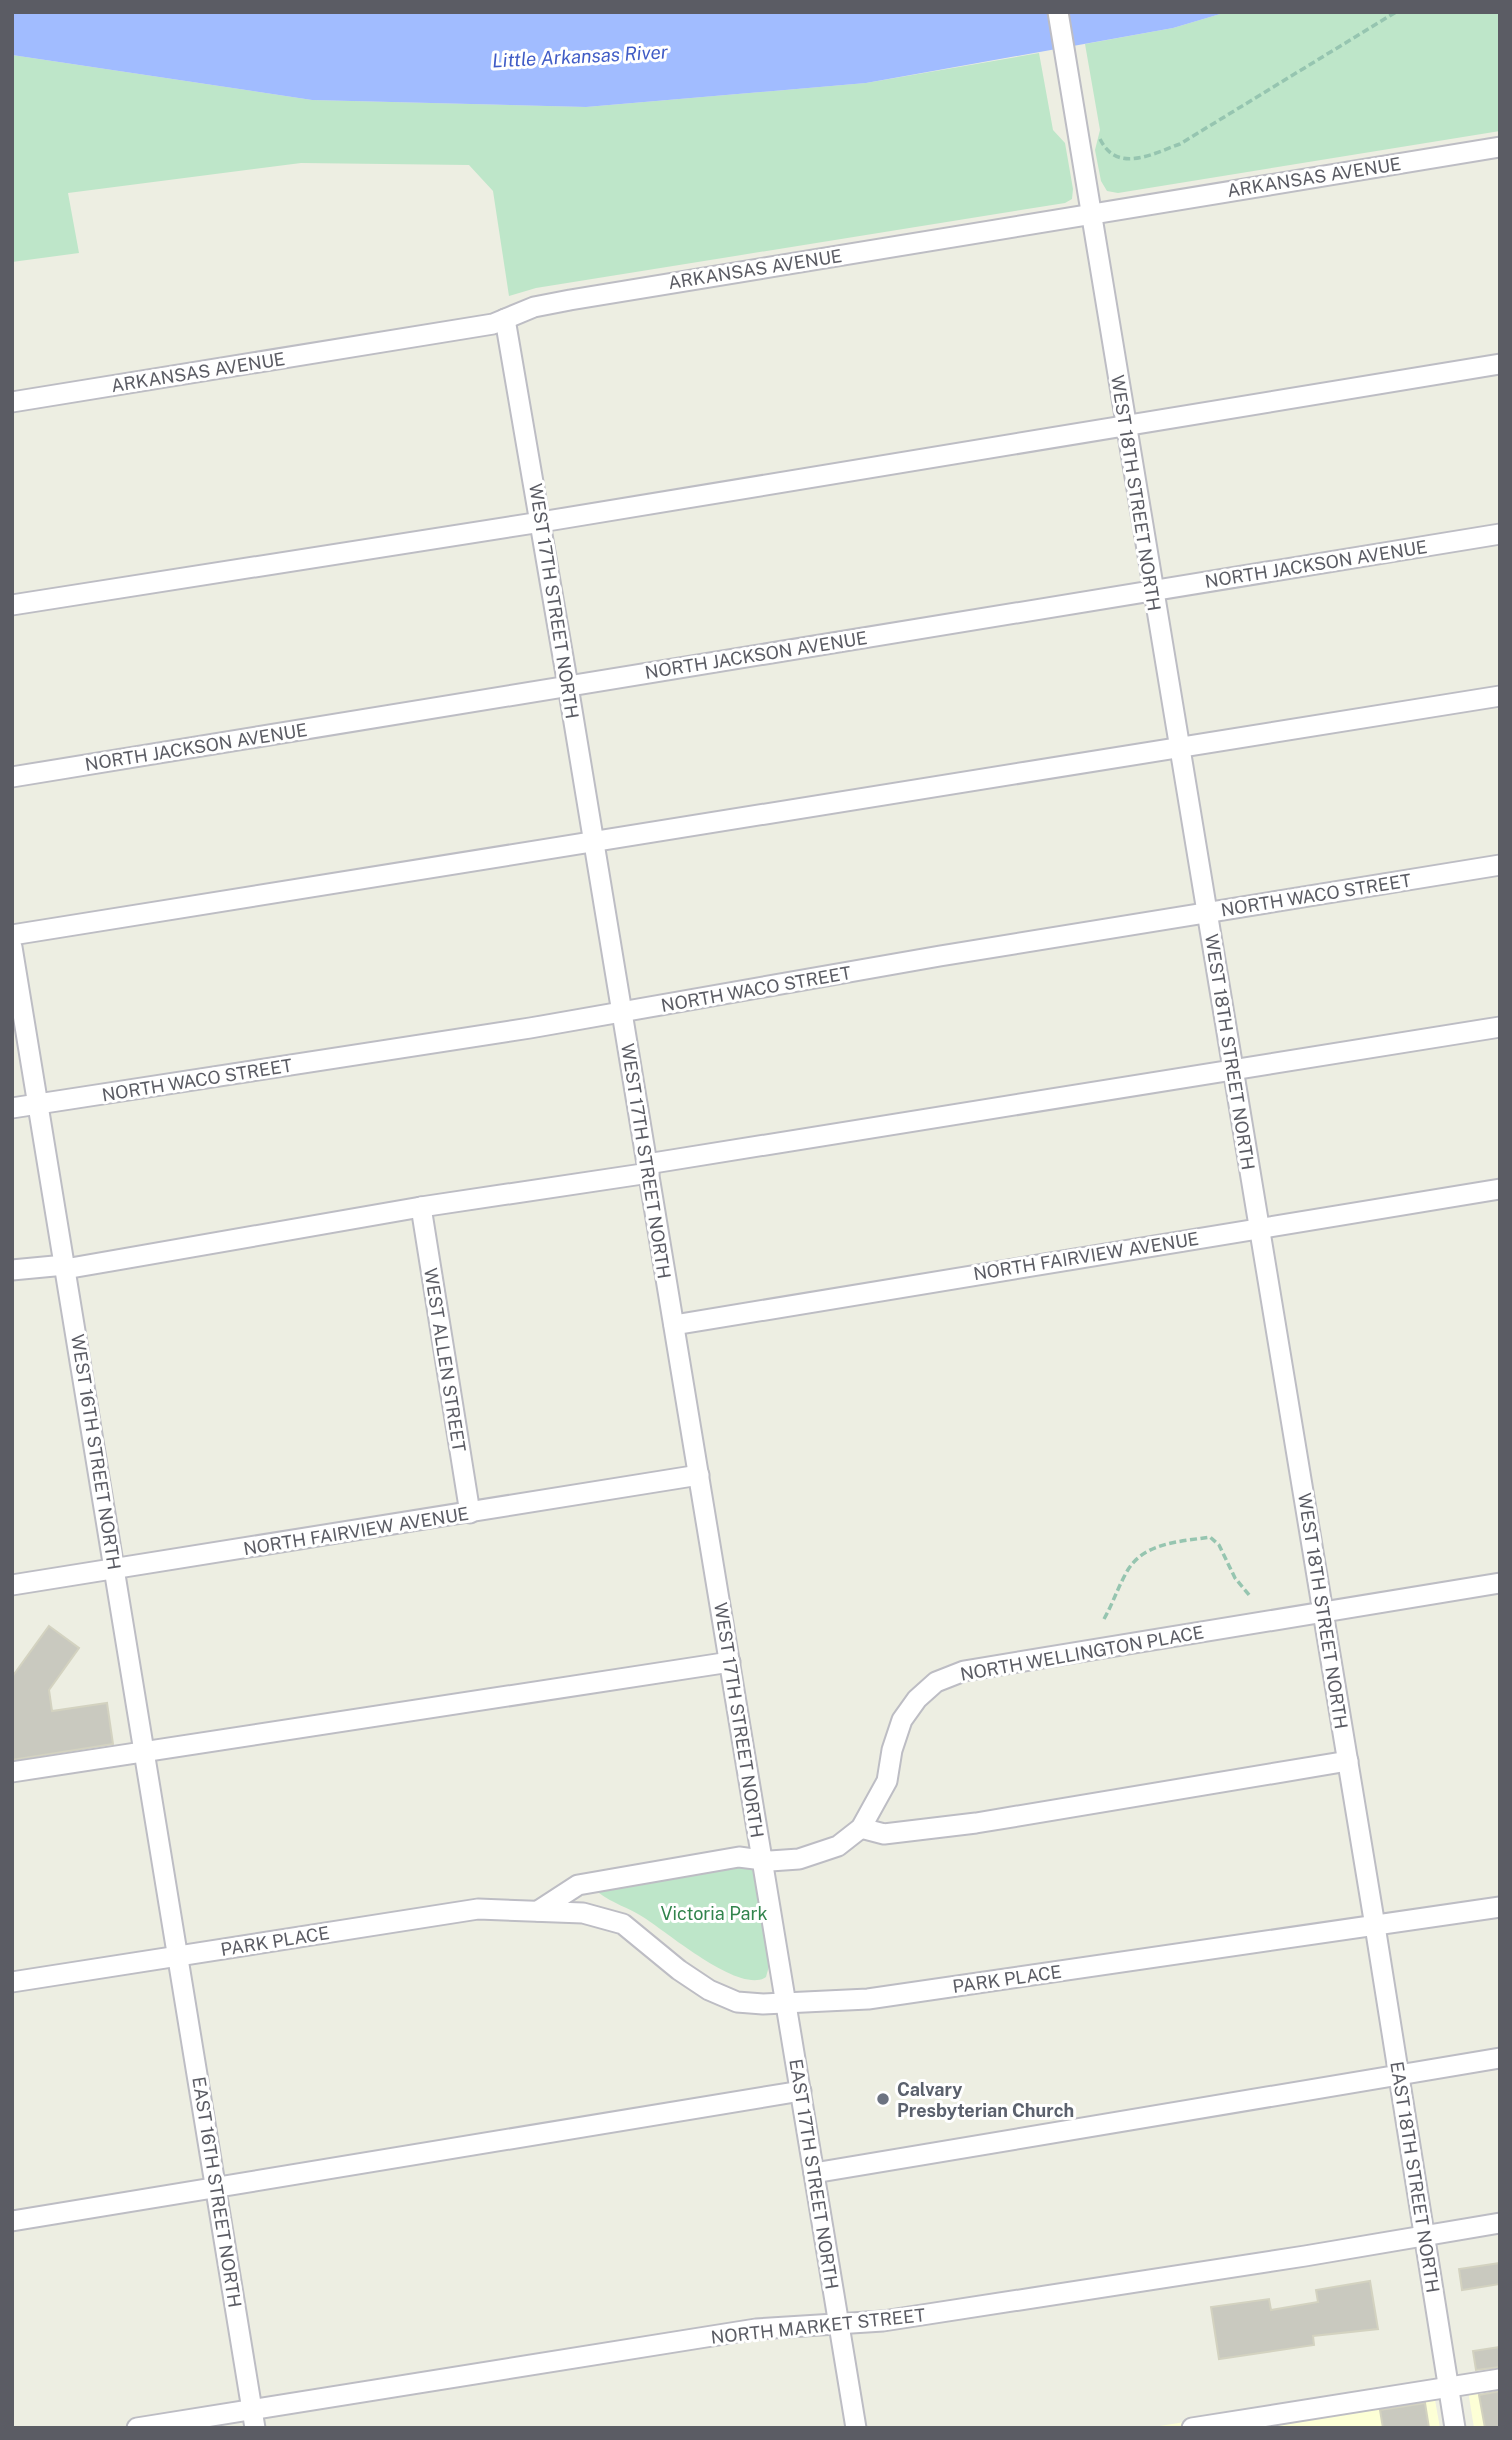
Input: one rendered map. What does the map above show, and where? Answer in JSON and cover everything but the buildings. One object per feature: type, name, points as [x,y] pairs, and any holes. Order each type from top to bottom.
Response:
[{"type":"street","name":"WEST 18TH STREET NORTH","points":[[1058,12],[1375,1926]]},
{"type":"street","name":"ARKANSAS AVENUE","points":[[12,402],[493,324],[534,307],[570,300],[1500,147]]},
{"type":"street","name":"WEST 17TH STREET NORTH","points":[[505,319],[786,2003]]},
{"type":"street","points":[[12,606],[1500,364]]},
{"type":"street","name":"NORTH JACKSON AVENUE","points":[[12,777],[1500,534]]},
{"type":"street","points":[[12,935],[1500,696]]},
{"type":"street","name":"NORTH WACO STREET","points":[[12,1108],[621,1012],[1500,865]]},
{"type":"street","name":"WEST 16TH STREET NORTH","points":[[12,947],[179,1956]]},
{"type":"street","points":[[12,1270],[65,1267],[1500,1027]]},
{"type":"street","name":"NORTH FAIRVIEW AVENUE","points":[[674,1325],[1500,1189]]},
{"type":"street","name":"WEST ALLEN STREET","points":[[421,1207],[470,1513]]},
{"type":"street","name":"NORTH FAIRVIEW AVENUE","points":[[12,1585],[699,1475]]},
{"type":"street","name":"NORTH WELLINGTON PLACE","points":[[762,1860],[799,1859],[838,1846],[861,1828],[887,1781],[892,1750],[902,1720],[917,1699],[936,1682],[964,1671],[1500,1583]]},
{"type":"street","points":[[12,1772],[730,1662]]},
{"type":"street","points":[[861,1828],[884,1834],[976,1823],[1348,1761]]},
{"type":"street","points":[[538,1911],[578,1885],[739,1857],[762,1860]]},
{"type":"street","name":"PARK PLACE","points":[[12,1982],[478,1909],[583,1913],[623,1924],[679,1970],[709,1990],[737,2002],[786,2003],[868,1999],[1500,1907]]},
{"type":"street","name":"EAST 18TH STREET NORTH","points":[[1375,1926],[1455,2428]]},
{"type":"street","name":"EAST 16TH STREET NORTH","points":[[179,1956],[254,2419]]},
{"type":"street","name":"EAST 17TH STREET NORTH","points":[[786,2003],[856,2428]]},
{"type":"street","points":[[814,2173],[1500,2058]]},
{"type":"street","points":[[12,2221],[801,2091]]},
{"type":"street","name":"NORTH MARKET STREET","points":[[137,2428],[254,2419],[756,2329],[883,2321],[1500,2223]]},
{"type":"street","points":[[1192,2428],[1500,2379]]},
{"type":"path","points":[[1094,128],[1106,151],[1123,160],[1149,156],[1180,144],[1396,12]]},
{"type":"path","points":[[1104,1619],[1125,1573],[1138,1556],[1154,1547],[1210,1537],[1219,1545],[1236,1578],[1250,1596]]},
{"type":"shaded area","points":[[1500,2373],[1500,2428],[1474,2428],[1466,2378]]},
{"type":"shaded area","points":[[1432,2383],[1440,2428],[1147,2428]]},
{"type":"green space","points":[[1227,12],[1500,12],[1500,131],[1118,193],[1107,191],[1101,181],[1095,150],[1100,130],[1085,44],[1173,28]]},
{"type":"green space","points":[[1039,53],[1053,130],[1065,143],[1073,189],[1072,199],[1065,203],[536,288],[509,296],[493,191],[469,165],[301,163],[68,193],[79,253],[12,262],[12,55],[312,100],[586,107],[866,83]]},
{"type":"green space","name":"Victoria Park","points":[[740,1863],[751,1866],[753,1871],[769,1966],[766,1977],[754,1980],[722,1970],[643,1917],[599,1893],[599,1887]]},
{"type":"water","name":"Little Arkansas River","points":[[12,12],[1227,12],[1173,28],[866,83],[586,107],[312,100],[12,55]]},
{"type":"place","name":"Calvary Presbyterian Church","points":[[883,2099]]}]
